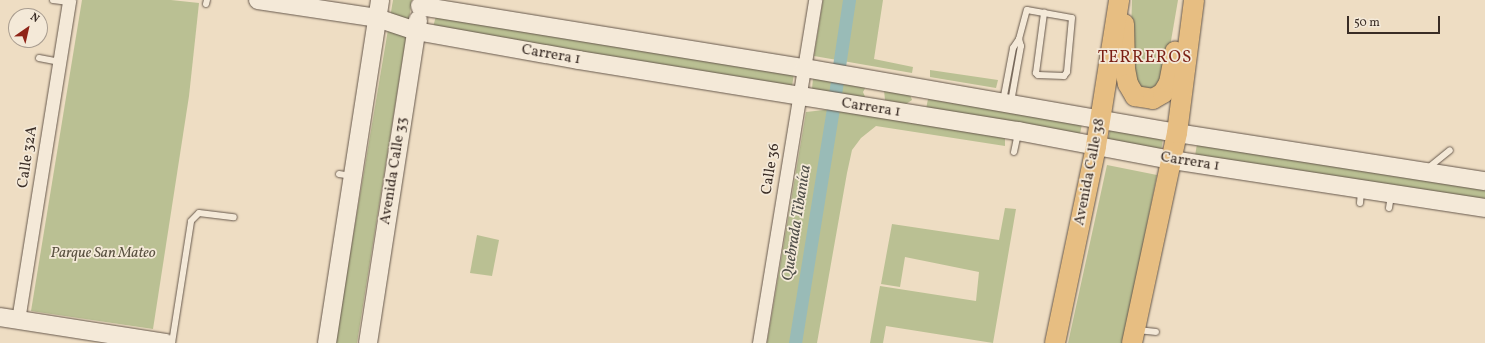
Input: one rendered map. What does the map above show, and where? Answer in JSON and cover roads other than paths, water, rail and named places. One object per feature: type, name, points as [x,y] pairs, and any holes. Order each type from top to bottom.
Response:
[{"type":"main road","name":"Avenida Calle 38","points":[[1055,343],[1096,146],[1119,0]]},
{"type":"main road","points":[[1124,0],[1125,69],[1128,84],[1135,96],[1153,100],[1163,93],[1169,83],[1185,0]]},
{"type":"main road","points":[[1133,336],[1177,134],[1194,0]]},
{"type":"street","name":"Carrera 1","points":[[258,0],[377,18],[416,31],[578,64],[799,96],[1018,131],[1360,196],[1485,208]]},
{"type":"street","points":[[327,343],[346,175],[380,0]]},
{"type":"street","name":"Calle 36","points":[[759,343],[760,307],[764,280],[799,96],[815,0]]},
{"type":"street","name":"Calle 32A","points":[[18,320],[69,1]]},
{"type":"street","name":"Carrera 1","points":[[421,3],[804,68],[1177,134],[1485,181]]},
{"type":"street","name":"Avenida Calle 33","points":[[368,343],[421,3]]},
{"type":"street","points":[[886,110],[874,101],[873,97],[875,88],[888,83]]},
{"type":"street","points":[[904,113],[920,106],[922,98],[919,88]]},
{"type":"street","points":[[0,317],[124,340],[166,343]]},
{"type":"lane","points":[[53,0],[69,1]]},
{"type":"lane","points":[[1007,104],[1021,46],[1019,39],[1026,10],[1044,13],[1072,18],[1067,72],[1064,76],[1038,75],[1036,73],[1044,13]]},
{"type":"lane","points":[[39,58],[59,62]]},
{"type":"lane","points":[[1014,152],[1018,131]]},
{"type":"lane","points":[[1424,171],[1450,150]]},
{"type":"lane","points":[[172,343],[191,221],[199,213],[234,217]]},
{"type":"lane","points":[[1133,336],[1156,332]]},
{"type":"waterway","name":"Quebrada Tibaníca","points":[[839,66],[849,0]]},
{"type":"waterway","name":"Quebrada Tibaníca","points":[[835,94],[837,81]]},
{"type":"waterway","name":"Quebrada Tibaníca","points":[[795,343],[833,109]]},
{"type":"district","name":"TERREROS","points":[[1145,58]]},
{"type":"park label","name":"Parque San Mateo","points":[[103,254]]}]
